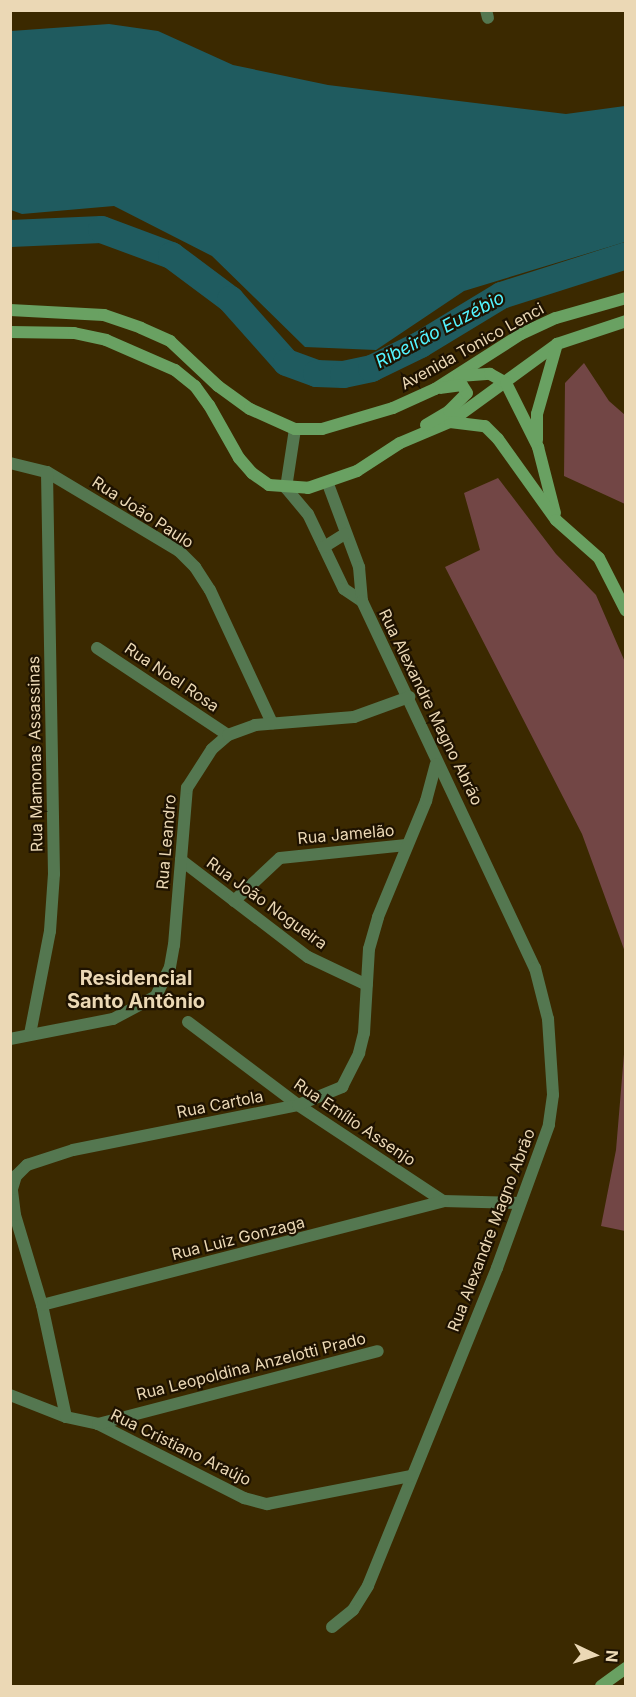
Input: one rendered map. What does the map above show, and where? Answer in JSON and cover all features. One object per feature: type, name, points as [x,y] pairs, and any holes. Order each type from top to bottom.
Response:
[{"type":"main road","name":"Avenida Tonico Lenci","points":[[10,310],[104,315],[141,328],[170,341],[195,360],[218,386],[250,409],[295,429],[341,426],[435,389],[556,318],[626,298]]},
{"type":"main road","points":[[400,443],[450,422],[506,383],[529,361],[557,344],[626,321]]},
{"type":"main road","points":[[10,332],[74,333],[106,340],[175,370],[195,386],[209,405],[239,458],[252,473],[269,485],[286,488],[328,484],[357,471],[449,411],[467,393],[459,384],[435,389]]},
{"type":"main road","points":[[556,520],[538,447],[537,414],[557,344]]},
{"type":"main road","points":[[452,377],[477,373],[506,383],[538,447]]},
{"type":"main road","points":[[450,422],[485,426],[498,439],[556,520],[599,558],[626,611]]},
{"type":"main road","points":[[601,1686],[626,1668]]},
{"type":"street","points":[[295,429],[286,488],[308,514],[344,589],[362,601]]},
{"type":"street","name":"Rua João Paulo","points":[[10,463],[47,472],[169,545],[195,567],[210,590],[272,723]]},
{"type":"street","name":"Rua Mamonas Assassinas","points":[[30,1034],[50,931],[54,874],[47,472]]},
{"type":"street","points":[[328,484],[361,574],[362,601]]},
{"type":"street","points":[[324,547],[345,534]]},
{"type":"street","name":"Rua Alexandre Magno Abrão","points":[[332,1627],[353,1610],[368,1586],[520,1203],[549,1125],[553,1095],[548,1018],[524,938],[436,764],[409,697],[362,601]]},
{"type":"street","name":"Rua Noel Rosa","points":[[97,648],[228,735]]},
{"type":"street","points":[[228,735],[272,723],[354,717],[409,697]]},
{"type":"street","name":"Rua Leandro","points":[[10,1039],[113,1019],[156,996],[170,967],[174,945],[187,788],[212,749],[228,735]]},
{"type":"street","name":"Rua Cartola","points":[[66,1417],[42,1305],[13,1203],[16,1176],[27,1165],[73,1150],[298,1105],[336,1090],[347,1080],[364,1033],[369,949],[378,917],[426,801],[436,764]]},
{"type":"street","name":"Rua Jamelão","points":[[234,901],[280,858],[406,845]]},
{"type":"street","name":"Rua João Nogueira","points":[[181,860],[308,957],[367,985]]},
{"type":"street","name":"Rua Emílio Assenjo","points":[[188,1022],[298,1105],[443,1201]]},
{"type":"street","points":[[443,1201],[520,1203]]},
{"type":"street","name":"Rua Luiz Gonzaga","points":[[42,1305],[443,1201]]},
{"type":"street","name":"Rua Leopoldina Anzelotti Prado","points":[[98,1424],[378,1351]]},
{"type":"street","name":"Rua Cristiano Araújo","points":[[10,1395],[66,1417],[98,1424],[234,1493],[267,1504],[411,1476]]},
{"type":"shaded area","points":[[584,363],[609,401],[625,415],[625,504],[564,476],[565,383]]},
{"type":"shaded area","points":[[498,478],[556,554],[596,595],[625,662],[625,952],[582,834],[445,567],[480,550],[464,493]]},
{"type":"shaded area","points":[[625,1042],[625,1231],[601,1226],[616,1150]]},
{"type":"water","points":[[109,24],[158,31],[233,65],[328,85],[566,114],[625,106],[625,242],[464,291],[376,350],[305,347],[212,256],[114,206],[22,214],[11,210],[11,31]]},
{"type":"waterway","name":"Ribeirão Euzébio","points":[[10,233],[101,229],[171,255],[230,299],[286,362],[316,373],[343,374],[371,368],[420,344],[501,295],[626,255]]},
{"type":"district","name":"Residencial Santo Antônio","points":[[136,990]]}]
